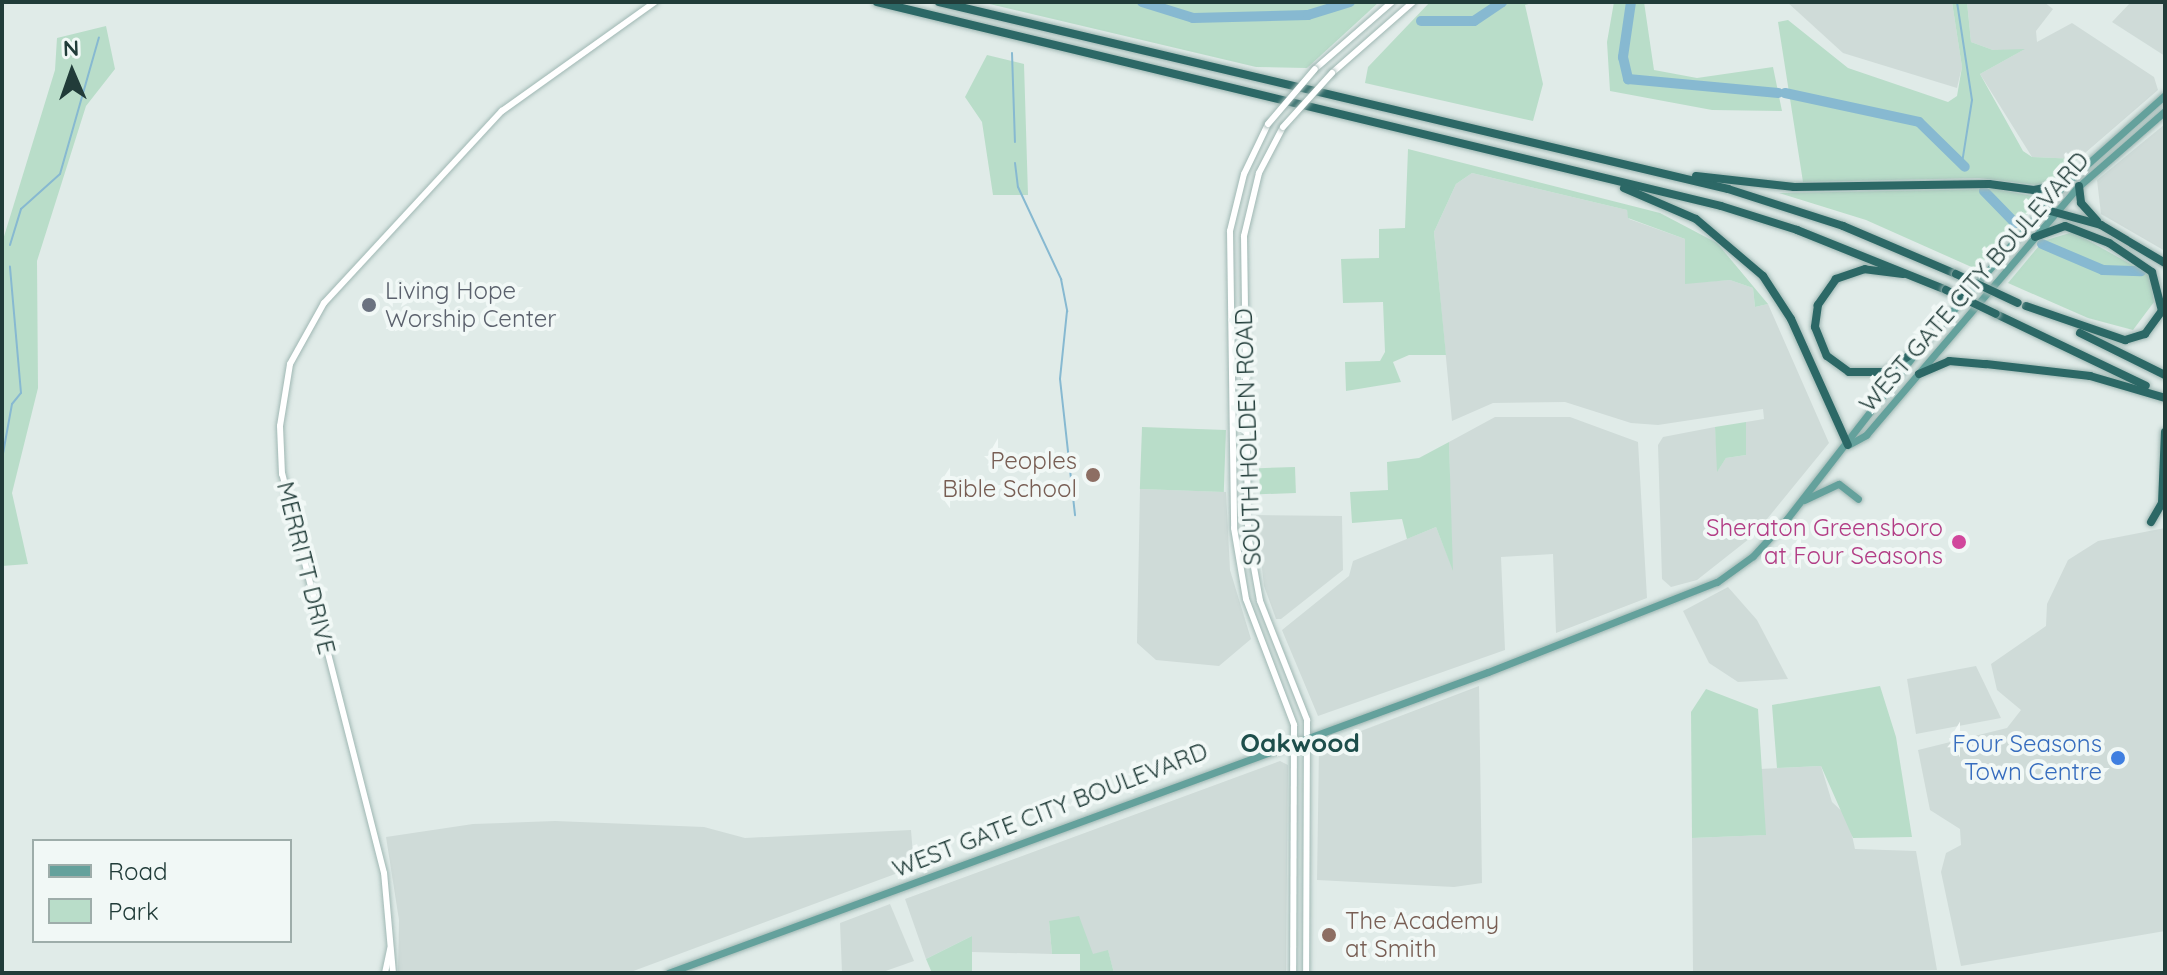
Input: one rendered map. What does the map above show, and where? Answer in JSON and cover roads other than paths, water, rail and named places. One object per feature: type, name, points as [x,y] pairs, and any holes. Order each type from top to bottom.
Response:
[{"type":"highway","points":[[877,2],[1771,221],[1912,274],[2165,396]]},
{"type":"highway","points":[[939,2],[1603,160],[1795,209],[1956,274],[2165,375]]},
{"type":"highway","points":[[1603,160],[1794,187],[1989,184],[2034,190],[2065,184]]},
{"type":"highway","points":[[1597,177],[1688,215],[1748,260],[1791,319],[1848,445]]},
{"type":"highway","points":[[2079,186],[2081,203],[2101,225]]},
{"type":"highway","points":[[2043,209],[2058,209],[2101,225],[2165,263]]},
{"type":"highway","points":[[2022,305],[2125,340],[2145,334],[2162,311],[2162,291],[2152,272],[2109,243],[2065,226],[2035,237]]},
{"type":"highway","points":[[1912,274],[1865,269],[1836,279],[1818,305],[1815,327],[1827,356],[1849,372],[1885,372],[1918,350]]},
{"type":"highway","points":[[1919,374],[1949,361],[1986,364],[2090,376],[2165,396]]},
{"type":"highway","points":[[2151,522],[2162,503],[2165,432]]},
{"type":"highway","points":[[2162,480],[2165,491]]},
{"type":"main road","name":"MERRITT DRIVE","points":[[393,973],[384,873],[284,486],[280,426],[290,364],[330,296],[502,111],[655,2]]},
{"type":"main road","name":"SOUTH HOLDEN ROAD","points":[[1293,973],[1294,741],[1289,703],[1246,599],[1234,528],[1230,231],[1244,174],[1268,124],[1315,69],[1392,2]]},
{"type":"main road","name":"SOUTH HOLDEN ROAD","points":[[1306,973],[1308,736],[1302,698],[1260,601],[1248,534],[1244,236],[1259,173],[1283,127],[1332,73],[1413,2]]},
{"type":"main road","name":"WEST GATE CITY BOULEVARD","points":[[668,973],[1700,590],[1753,556],[1848,445],[1918,350],[2065,184],[2165,95]]},
{"type":"main road","name":"WEST GATE CITY BOULEVARD","points":[[1848,445],[1866,435],[2079,186],[2165,111]]},
{"type":"main road","points":[[1802,501],[1839,484],[1858,499]]},
{"type":"main road","name":"MERRITT DRIVE","points":[[385,973],[390,949]]},
{"type":"waterway","points":[[1142,2],[1193,18],[1308,15],[1350,2]]},
{"type":"waterway","points":[[1421,21],[1474,21],[1502,2]]},
{"type":"waterway","points":[[1631,2],[1623,57],[1628,79],[1778,93]]},
{"type":"waterway","points":[[1957,2],[1972,100],[1962,163]]},
{"type":"waterway","points":[[10,245],[21,209],[60,174],[99,37]]},
{"type":"waterway","points":[[1012,53],[1015,142]]},
{"type":"waterway","points":[[1785,93],[1919,122],[1965,167]]},
{"type":"waterway","points":[[1015,163],[1018,187],[1061,279],[1067,311],[1060,379],[1075,515]]},
{"type":"waterway","points":[[1984,191],[2015,223]]},
{"type":"waterway","points":[[2042,244],[2103,270],[2141,271]]},
{"type":"waterway","points":[[2,459],[12,404],[21,393],[10,266]]},
{"type":"waterway","points":[[2,552],[2,593]]},
{"type":"place","name":"Living Hope Worship Center","points":[[369,305]]},
{"type":"place","name":"Peoples Bible School","points":[[1093,475]]},
{"type":"place","name":"Sheraton Greensboro at Four Seasons","points":[[1959,542]]},
{"type":"place","name":"Four Seasons Town Centre","points":[[2118,758]]},
{"type":"place","name":"The Academy at Smith","points":[[1329,935]]},
{"type":"district","name":"Oakwood","points":[[1300,743]]}]
